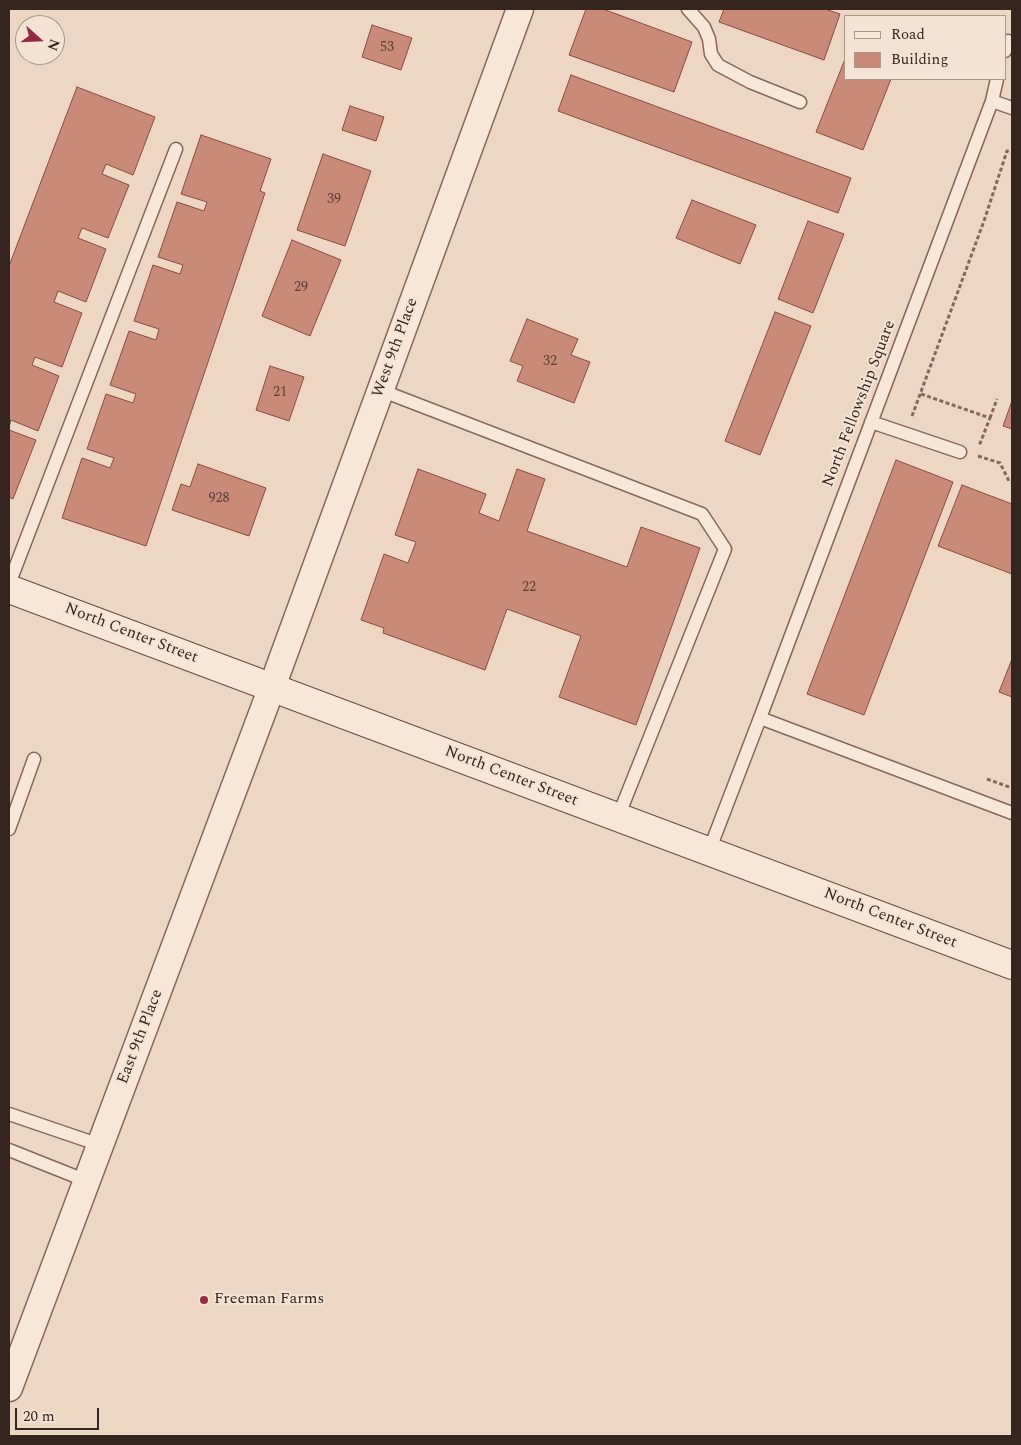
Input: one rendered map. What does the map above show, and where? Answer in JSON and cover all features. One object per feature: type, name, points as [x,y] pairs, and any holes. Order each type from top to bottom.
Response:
[{"type":"street","name":"West 9th Place","points":[[272,687],[520,9]]},
{"type":"street","name":"North Center Street","points":[[9,589],[1012,965]]},
{"type":"street","name":"East 9th Place","points":[[9,1388],[272,687]]},
{"type":"lane","points":[[688,9],[704,27],[709,39],[711,54],[718,65],[750,82],[800,102]]},
{"type":"lane","name":"North Fellowship Square","points":[[710,852],[992,101],[998,80]]},
{"type":"lane","points":[[992,101],[1012,108]]},
{"type":"lane","points":[[9,584],[176,148]]},
{"type":"lane","points":[[380,390],[702,514],[725,549],[618,817]]},
{"type":"lane","points":[[871,422],[960,452]]},
{"type":"lane","points":[[760,718],[1012,813]]},
{"type":"lane","points":[[9,829],[34,759]]},
{"type":"lane","points":[[9,1114],[100,1145]]},
{"type":"lane","points":[[9,1150],[87,1181]]},
{"type":"path","points":[[906,434],[984,221],[1007,151],[1012,153]]},
{"type":"path","points":[[921,394],[990,418]]},
{"type":"path","points":[[997,399],[975,456],[1000,463],[1009,481],[1012,482]]},
{"type":"path","points":[[986,778],[1012,788]]},
{"type":"building","points":[[586,9],[603,9],[692,42],[674,92],[569,55]]},
{"type":"building","points":[[724,9],[825,9],[840,14],[824,60],[719,22]]},
{"type":"building","points":[[372,25],[412,38],[401,70],[362,57]]},
{"type":"building","points":[[844,62],[844,80],[891,80],[863,150],[816,132]]},
{"type":"building","points":[[571,75],[851,178],[838,213],[558,111]]},
{"type":"building","points":[[77,87],[155,117],[133,175],[106,164],[102,174],[129,185],[108,238],[82,228],[78,238],[106,249],[86,302],[58,291],[54,302],[82,313],[62,367],[35,357],[32,365],[59,376],[38,431],[11,420],[9,427],[9,266]]},
{"type":"building","points":[[350,106],[384,117],[376,141],[342,130]]},
{"type":"building","points":[[201,135],[271,159],[260,191],[265,193],[146,546],[62,518],[82,458],[110,468],[114,458],[87,449],[106,394],[133,403],[136,394],[110,385],[129,331],[156,340],[159,329],[134,321],[153,265],[180,274],[183,265],[158,257],[177,202],[204,211],[207,202],[181,194]]},
{"type":"building","points":[[323,154],[371,171],[345,246],[297,230]]},
{"type":"building","points":[[692,200],[756,225],[740,264],[676,238]]},
{"type":"building","points":[[808,221],[844,234],[813,313],[778,299]]},
{"type":"building","points":[[292,240],[341,260],[310,336],[262,316]]},
{"type":"building","points":[[775,312],[811,326],[760,455],[725,441]]},
{"type":"building","points":[[527,319],[578,339],[571,355],[590,362],[574,403],[517,381],[523,366],[510,361]]},
{"type":"building","points":[[270,366],[304,377],[289,421],[256,410]]},
{"type":"building","points":[[1012,401],[1012,429],[1003,426]]},
{"type":"building","points":[[9,430],[36,440],[13,499],[9,497]]},
{"type":"building","points":[[896,460],[953,482],[864,715],[807,694]]},
{"type":"building","points":[[198,464],[266,488],[249,536],[172,510],[181,484],[190,487]]},
{"type":"building","points":[[418,469],[486,494],[479,513],[499,521],[517,469],[545,479],[527,531],[627,567],[641,527],[700,548],[636,725],[559,697],[581,636],[507,609],[485,670],[383,633],[384,628],[361,620],[384,554],[408,563],[416,542],[395,535]]},
{"type":"building","points":[[962,485],[1012,504],[1012,574],[938,546]]},
{"type":"building","points":[[1012,659],[1012,697],[999,692]]},
{"type":"place","name":"Freeman Farms","points":[[204,1300]]}]
